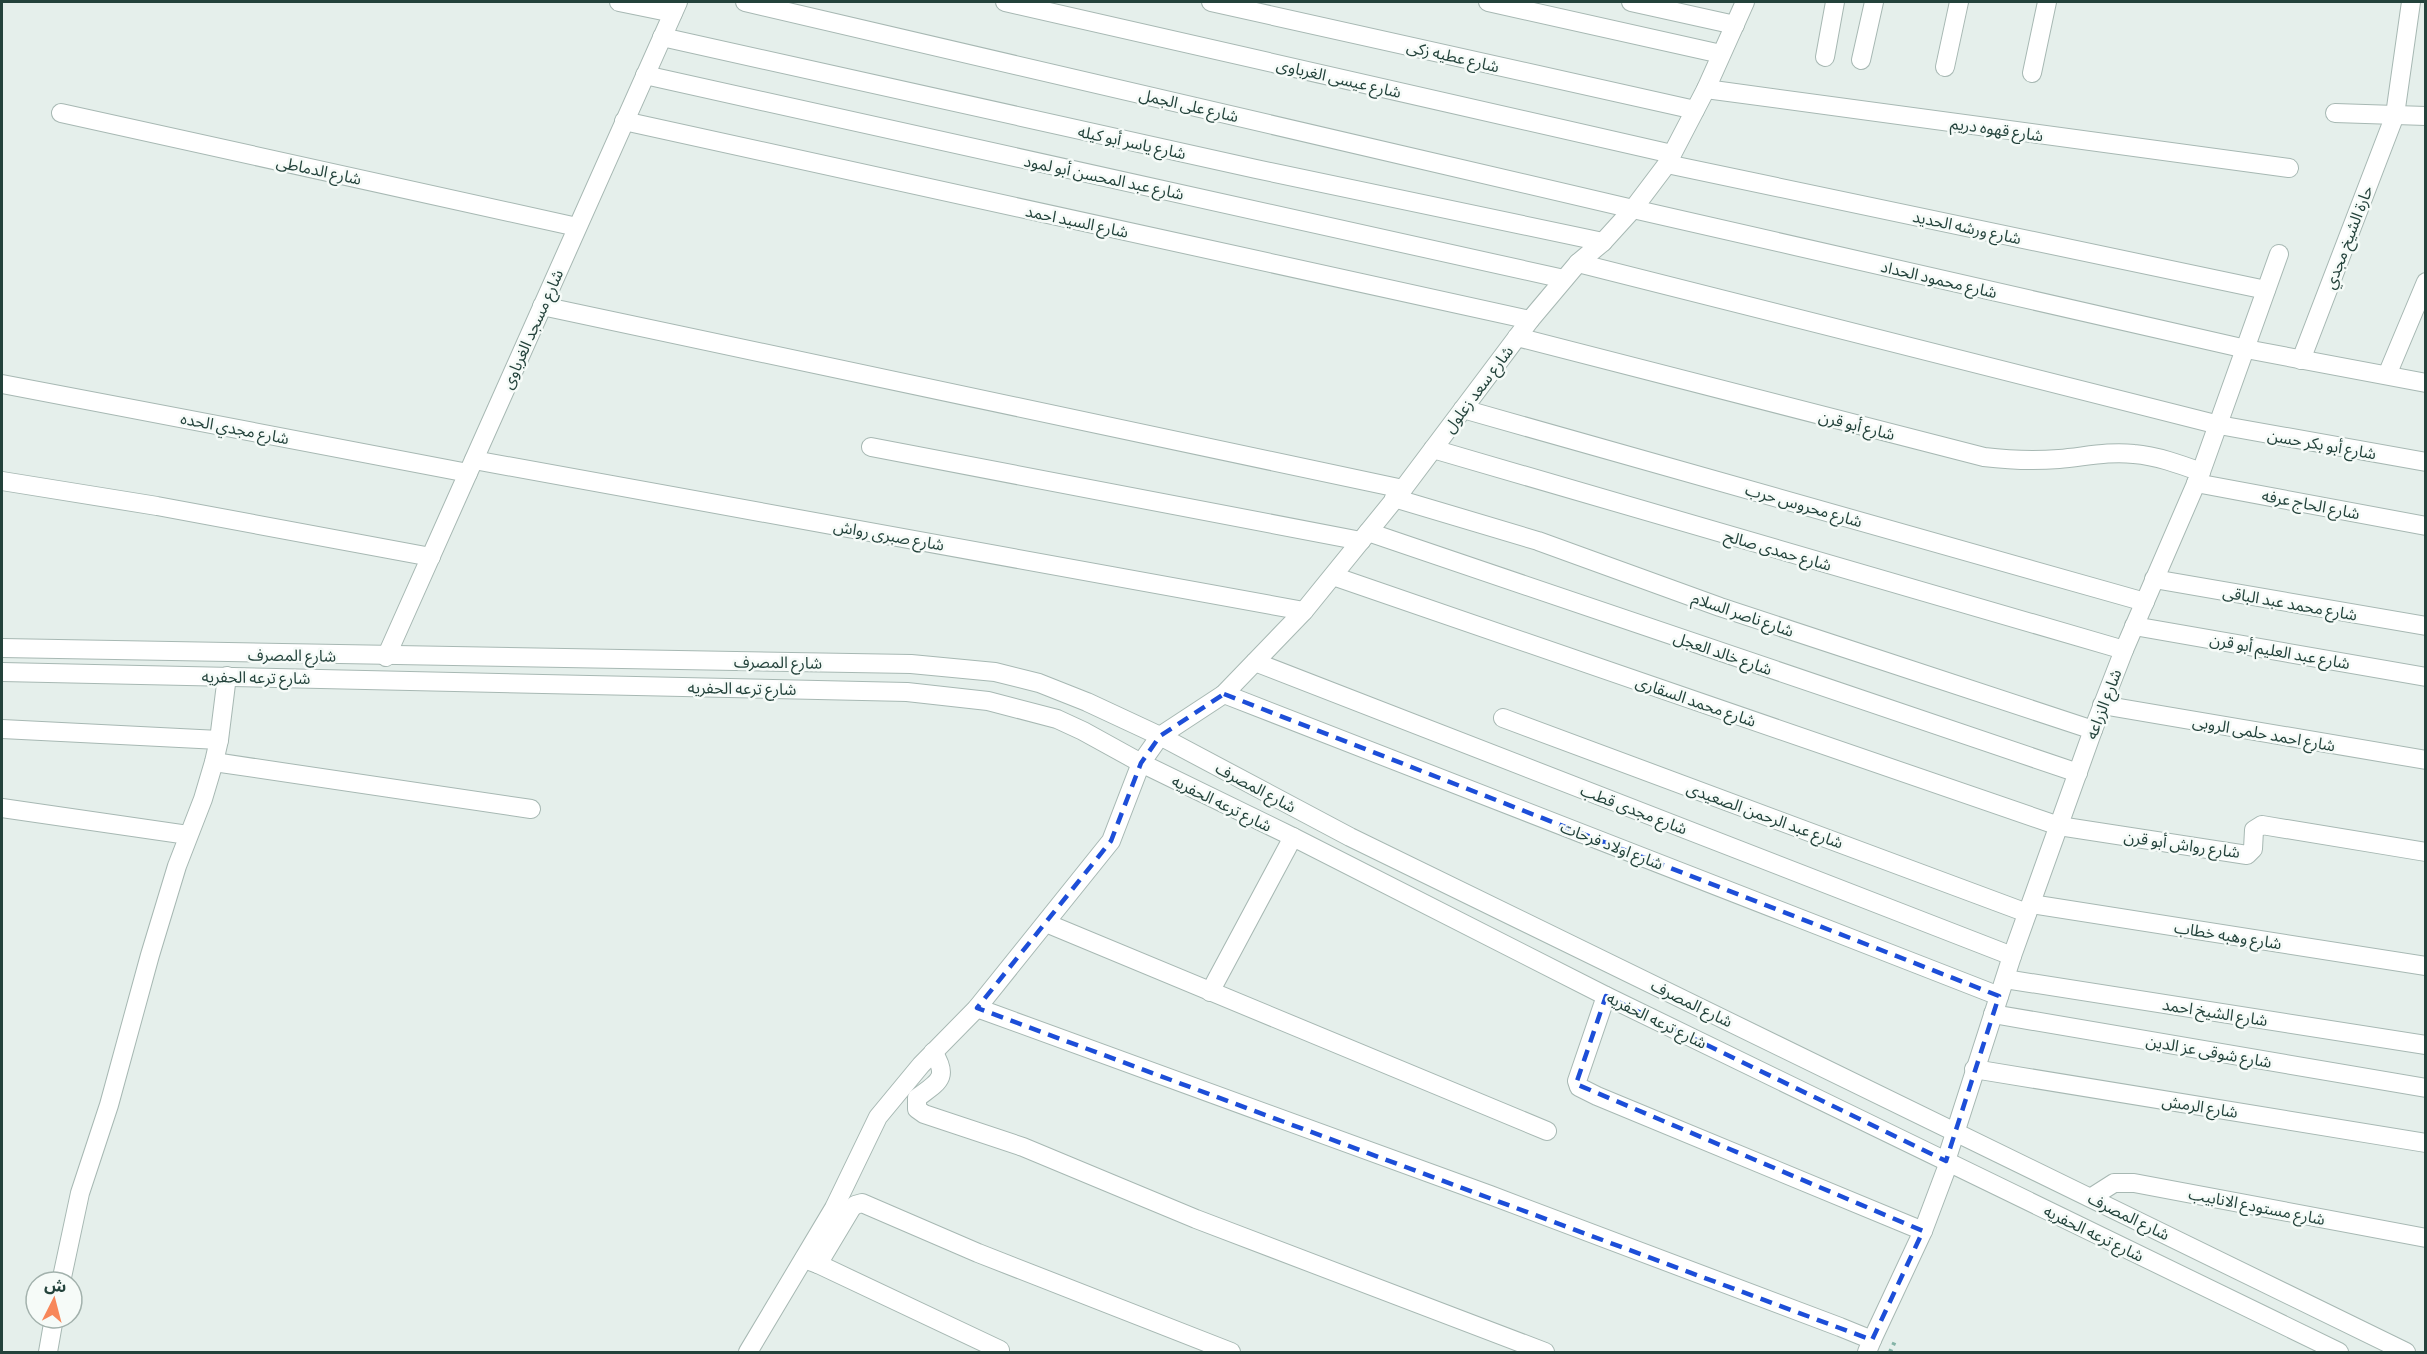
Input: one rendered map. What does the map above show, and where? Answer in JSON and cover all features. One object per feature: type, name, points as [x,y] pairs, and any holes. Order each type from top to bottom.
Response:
[{"type":"street","points":[[619,2],[675,7]]},
{"type":"street","name":"شارع على الجمل","points":[[745,2],[1633,209]]},
{"type":"street","name":"شارع عيسى الغرباوى","points":[[1005,2],[1670,159]]},
{"type":"street","name":"شارع عطيه زكى","points":[[1211,2],[1695,110]]},
{"type":"street","points":[[1488,2],[1721,54]]},
{"type":"street","points":[[1631,2],[1735,25]]},
{"type":"street","name":"شارع سعد زعلول","points":[[1160,736],[1224,694],[1304,611],[1399,494],[1530,320],[1578,263],[1603,242],[1633,209],[1670,159],[1706,89],[1745,2]]},
{"type":"street","points":[[1825,57],[1835,2]]},
{"type":"street","points":[[1861,60],[1874,2]]},
{"type":"street","points":[[1945,67],[1959,2]]},
{"type":"street","points":[[2032,72],[2047,2]]},
{"type":"street","name":"حارة الشيخ مجدي","points":[[2301,360],[2395,116],[2411,2]]},
{"type":"street","name":"شارع مسجد الغرباوى","points":[[386,657],[675,7]]},
{"type":"street","name":"شارع ياسر أبو كيله","points":[[662,37],[1233,164],[1603,242]]},
{"type":"street","name":"شارع عبد المحسن أبو لمود","points":[[645,75],[1564,279]]},
{"type":"street","name":"شارع قهوه دريم","points":[[1706,89],[2289,168]]},
{"type":"street","name":"شارع الدماطى","points":[[61,113],[577,227]]},
{"type":"street","points":[[2335,113],[2426,116]]},
{"type":"street","name":"شارع السيد احمد","points":[[624,121],[1530,320]]},
{"type":"street","name":"شارع ورشه الحديد","points":[[1670,159],[2266,290]]},
{"type":"street","name":"شارع محمود الحداد","points":[[1633,209],[2246,349],[2426,383]]},
{"type":"street","name":"شارع الزراعه","points":[[1869,1346],[1923,1231],[2012,956],[2092,730],[2134,626],[2199,477],[2279,254]]},
{"type":"street","name":"شارع أبو بكر حسن","points":[[1578,263],[2219,425],[2426,462]]},
{"type":"street","points":[[2387,375],[2426,282]]},
{"type":"street","name":"شارع ناصر السلام","points":[[542,306],[1399,494],[1538,541],[1720,607],[2092,730]]},
{"type":"street","name":"شارع أبو قرن","points":[[1517,337],[1984,457],[2043,460],[2096,453],[2133,454],[2169,460],[2199,477]]},
{"type":"street","name":"شارع مجدي الحده","points":[[2,384],[471,466]]},
{"type":"street","name":"شارع محروس حرب","points":[[1463,409],[2145,602]]},
{"type":"street","name":"شارع خالد العجل","points":[[871,447],[1365,536],[2078,773]]},
{"type":"street","name":"شارع حمدى صالح","points":[[1433,449],[2124,650]]},
{"type":"street","name":"شارع صبرى رواش","points":[[471,466],[1304,611]]},
{"type":"street","name":"شارع الحاج عرفه","points":[[2199,477],[2426,526]]},
{"type":"street","points":[[2,481],[157,506],[430,557]]},
{"type":"street","name":"شارع محمد السقارى","points":[[1333,576],[2059,826]]},
{"type":"street","name":"شارع محمد عبد الباقى","points":[[2154,579],[2426,626]]},
{"type":"street","name":"شارع عبد العليم أبو قرن","points":[[2134,626],[2426,677]]},
{"type":"street","name":"شارع المصرف","points":[[2,648],[386,657],[911,664],[995,672],[1039,683],[1087,702],[1160,736],[1350,837],[1955,1130],[2406,1353]]},
{"type":"street","name":"شارع مجدى قطب","points":[[1255,662],[2012,956]]},
{"type":"street","name":"شارع ترعه الحفريه","points":[[2,672],[943,694],[988,700],[1057,719],[1606,996],[2339,1353]]},
{"type":"street","points":[[64,1270],[80,1193],[109,1106],[150,955],[214,762],[227,676]]},
{"type":"street","name":"شارع اولاد فرحات","points":[[1224,694],[2002,987]]},
{"type":"street","name":"شارع احمد حلمى الروبى","points":[[2102,705],[2426,760]]},
{"type":"street","name":"شارع عبد الرحمن الصعيدى","points":[[1503,718],[2029,909]]},
{"type":"street","points":[[2,729],[219,740]]},
{"type":"street","points":[[811,1262],[834,1208],[878,1118],[901,1087],[977,1008],[1111,841],[1141,763],[1160,736]]},
{"type":"street","points":[[214,762],[531,809]]},
{"type":"street","points":[[2,808],[188,835]]},
{"type":"street","name":"شارع رواش أبو قرن","points":[[2059,826],[2247,855],[2253,849],[2254,830],[2262,825],[2426,852]]},
{"type":"street","points":[[1210,992],[1293,837]]},
{"type":"street","name":"شارع وهبه خطاب","points":[[2029,909],[2426,966]]},
{"type":"street","points":[[1046,923],[1547,1131]]},
{"type":"street","name":"شارع الشيخ احمد","points":[[2002,987],[2426,1045]]},
{"type":"street","points":[[1606,996],[1577,1081],[1579,1087],[1923,1231]]},
{"type":"street","points":[[977,1008],[1490,1195],[1869,1346]]},
{"type":"street","name":"شارع شوقى عز الدين","points":[[1993,1014],[2426,1088]]},
{"type":"street","points":[[933,1052],[942,1073],[940,1081],[917,1098],[917,1109],[924,1114],[1023,1147],[1196,1219],[1545,1353]]},
{"type":"street","name":"شارع الرمش","points":[[1974,1069],[2426,1143]]},
{"type":"street","name":"شارع مستودع الانابيب","points":[[2092,1197],[2114,1183],[2134,1183],[2426,1238]]},
{"type":"street","points":[[748,1353],[851,1209],[862,1203],[1231,1353]]},
{"type":"street","points":[[811,1262],[1000,1350]]},
{"type":"street","points":[[48,1353],[52,1330]]},
{"type":"highlighted area","points":[[1224,694],[1999,996],[1946,1161],[1606,996],[1576,1084],[1923,1231],[1872,1340],[977,1008],[1111,841],[1141,763],[1160,736]]}]
